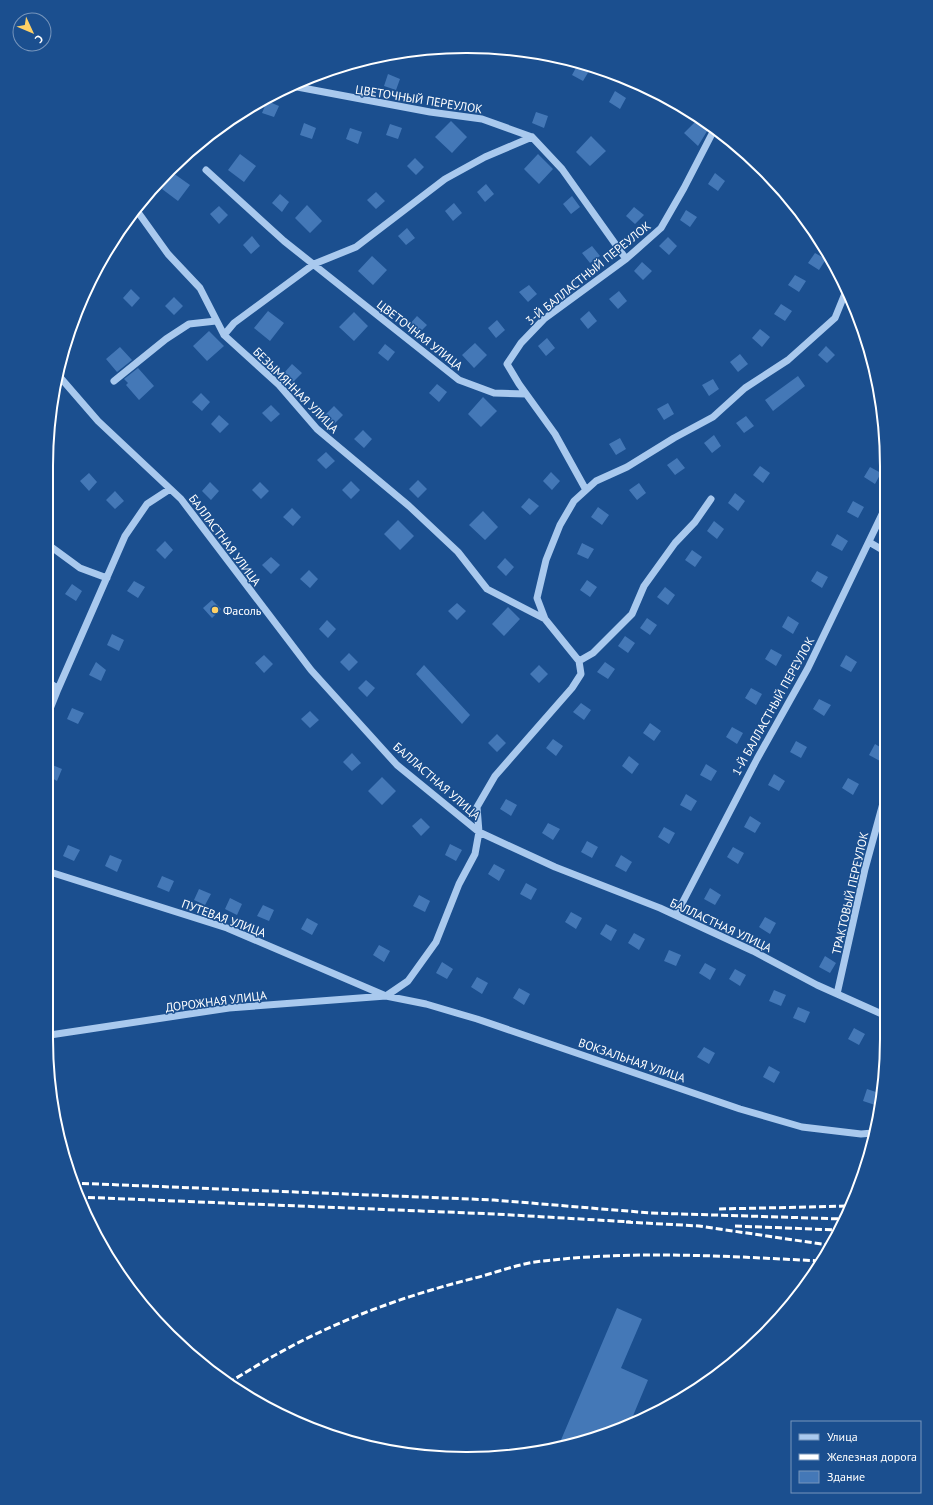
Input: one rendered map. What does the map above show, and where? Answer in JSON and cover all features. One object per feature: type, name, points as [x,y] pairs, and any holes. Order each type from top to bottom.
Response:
[{"type":"street","name":"ЦВЕТОЧНЫЙ ПЕРЕУЛОК","points":[[301,88],[430,112],[482,119],[532,137],[562,169],[626,259]]},
{"type":"street","name":"3-Й БАЛЛАСТНЫЙ ПЕРЕУЛОК","points":[[586,490],[555,434],[526,394],[507,364],[521,343],[544,319],[626,259],[661,228],[712,134]]},
{"type":"street","points":[[224,335],[234,323],[314,264],[356,247],[445,179],[485,157],[532,137]]},
{"type":"street","name":"ЦВЕТОЧНАЯ УЛИЦА","points":[[206,170],[284,241],[459,380],[494,393],[526,394]]},
{"type":"street","name":"БЕЗЫМЯННАЯ УЛИЦА","points":[[139,214],[168,254],[200,288],[224,335],[279,385],[317,429],[409,506],[458,552],[487,589],[545,619]]},
{"type":"street","points":[[386,996],[408,982],[436,942],[459,884],[474,854],[478,832],[477,807],[495,776],[528,740],[581,674],[579,661],[545,619],[537,598],[546,560],[560,525],[574,501],[596,481],[627,467],[674,438],[713,417],[745,388],[788,360],[835,318],[844,297]]},
{"type":"street","points":[[114,381],[166,339],[189,324],[216,321]]},
{"type":"street","name":"БАЛЛАСТНАЯ УЛИЦА","points":[[62,380],[98,421],[181,499],[311,670],[397,765],[478,832],[555,867],[676,915],[753,951],[837,994],[880,1013]]},
{"type":"street","points":[[53,702],[125,536],[146,504],[170,489]]},
{"type":"street","points":[[579,661],[593,653],[632,614],[644,586],[675,542],[695,522],[711,499]]},
{"type":"street","name":"1-Й БАЛЛАСТНЫЙ ПЕРЕУЛОК","points":[[676,915],[757,759],[808,668],[880,519]]},
{"type":"street","points":[[869,542],[880,548]]},
{"type":"street","points":[[53,548],[80,568],[107,578]]},
{"type":"street","points":[[53,685],[58,689]]},
{"type":"street","name":"ТРАКТОВЫЙ ПЕРЕУЛОК","points":[[837,994],[865,869],[880,814]]},
{"type":"street","name":"ПУТЕВАЯ УЛИЦА","points":[[53,873],[227,928],[386,996]]},
{"type":"street","name":"ДОРОЖНАЯ УЛИЦА","points":[[53,1035],[229,1008],[386,996]]},
{"type":"street","name":"ВОКЗАЛЬНАЯ УЛИЦА","points":[[386,996],[426,1004],[477,1019],[740,1109],[802,1127],[861,1134],[869,1133]]},
{"type":"building","points":[[576,68],[589,72],[583,81],[572,75]]},
{"type":"building","points":[[388,74],[400,79],[396,90],[384,86]]},
{"type":"building","points":[[615,91],[626,98],[620,109],[609,102]]},
{"type":"building","points":[[271,103],[279,106],[274,117],[262,113],[265,105]]},
{"type":"building","points":[[536,112],[548,116],[544,128],[532,123]]},
{"type":"building","points":[[451,121],[467,137],[452,153],[435,137]]},
{"type":"building","points":[[695,122],[707,131],[698,146],[684,133]]},
{"type":"building","points":[[304,123],[316,128],[312,139],[300,135]]},
{"type":"building","points":[[390,124],[402,128],[398,139],[386,135]]},
{"type":"building","points":[[350,128],[362,132],[358,144],[346,139]]},
{"type":"building","points":[[591,136],[606,151],[590,166],[576,152]]},
{"type":"building","points":[[240,154],[256,166],[244,182],[228,170]]},
{"type":"building","points":[[538,154],[553,169],[539,184],[524,169]]},
{"type":"building","points":[[415,158],[424,167],[416,175],[407,166]]},
{"type":"building","points":[[715,173],[725,181],[718,191],[708,184]]},
{"type":"building","points":[[174,174],[190,185],[178,201],[162,189]]},
{"type":"building","points":[[486,184],[494,194],[485,202],[477,192]]},
{"type":"building","points":[[376,192],[385,201],[376,209],[367,200]]},
{"type":"building","points":[[280,194],[289,202],[282,212],[272,203]]},
{"type":"building","points":[[572,196],[580,207],[571,214],[563,204]]},
{"type":"building","points":[[454,203],[462,213],[453,221],[445,211]]},
{"type":"building","points":[[307,205],[322,221],[310,233],[295,218]]},
{"type":"building","points":[[219,206],[228,215],[219,224],[210,214]]},
{"type":"building","points":[[634,207],[644,215],[635,224],[626,216]]},
{"type":"building","points":[[686,210],[697,217],[690,227],[680,220]]},
{"type":"building","points":[[407,228],[415,238],[406,245],[398,236]]},
{"type":"building","points":[[252,236],[260,246],[251,254],[243,245]]},
{"type":"building","points":[[668,237],[677,246],[669,255],[659,246]]},
{"type":"building","points":[[592,246],[600,256],[590,263],[582,253]]},
{"type":"building","points":[[815,253],[825,260],[819,270],[808,263]]},
{"type":"building","points":[[372,256],[387,270],[373,285],[358,271]]},
{"type":"building","points":[[642,262],[652,271],[643,280],[634,271]]},
{"type":"building","points":[[795,275],[806,281],[799,292],[788,285]]},
{"type":"building","points":[[529,285],[537,294],[528,302],[519,292]]},
{"type":"building","points":[[131,289],[140,298],[132,307],[123,298]]},
{"type":"building","points":[[619,291],[627,301],[618,309],[609,299]]},
{"type":"building","points":[[174,297],[183,306],[174,315],[165,306]]},
{"type":"building","points":[[781,304],[792,311],[785,321],[774,314]]},
{"type":"building","points":[[268,311],[284,323],[270,341],[254,328]]},
{"type":"building","points":[[589,311],[597,321],[588,329],[580,319]]},
{"type":"building","points":[[354,312],[368,326],[354,341],[339,327]]},
{"type":"building","points":[[417,316],[427,325],[418,334],[409,325]]},
{"type":"building","points":[[497,320],[505,330],[496,338],[488,328]]},
{"type":"building","points":[[760,329],[770,337],[762,347],[752,338]]},
{"type":"building","points":[[209,331],[224,346],[207,361],[193,346]]},
{"type":"building","points":[[547,338],[555,348],[546,356],[538,346]]},
{"type":"building","points":[[475,343],[487,355],[474,368],[462,355]]},
{"type":"building","points":[[385,344],[395,352],[388,361],[378,353]]},
{"type":"building","points":[[826,346],[835,355],[827,363],[818,355]]},
{"type":"building","points":[[120,347],[132,360],[117,372],[106,359]]},
{"type":"building","points":[[740,354],[748,364],[738,372],[730,362]]},
{"type":"building","points":[[292,364],[302,373],[293,382],[284,373]]},
{"type":"building","points":[[138,368],[154,386],[139,400],[126,385],[128,383],[124,379]]},
{"type":"building","points":[[798,376],[805,386],[773,411],[765,400]]},
{"type":"building","points":[[713,379],[719,389],[709,396],[702,385]]},
{"type":"building","points":[[437,384],[447,392],[439,402],[429,393]]},
{"type":"building","points":[[201,393],[210,402],[202,411],[192,402]]},
{"type":"building","points":[[483,397],[497,411],[481,427],[468,414]]},
{"type":"building","points":[[668,403],[674,414],[664,420],[657,409]]},
{"type":"building","points":[[271,405],[280,414],[271,422],[262,413]]},
{"type":"building","points":[[334,406],[343,415],[334,424],[325,415]]},
{"type":"building","points":[[219,415],[229,424],[220,433],[211,424]]},
{"type":"building","points":[[746,416],[754,426],[744,433],[736,423]]},
{"type":"building","points":[[363,430],[372,439],[364,448],[354,439]]},
{"type":"building","points":[[714,435],[721,446],[712,453],[704,443]]},
{"type":"building","points":[[620,438],[626,449],[616,455],[609,444]]},
{"type":"building","points":[[326,452],[335,461],[326,469],[317,460]]},
{"type":"building","points":[[677,458],[685,468],[675,475],[667,465]]},
{"type":"building","points":[[760,466],[770,473],[763,483],[753,475]]},
{"type":"building","points":[[870,467],[880,472],[875,484],[864,477]]},
{"type":"building","points":[[551,472],[560,481],[552,490],[543,481]]},
{"type":"building","points":[[89,473],[97,482],[89,491],[80,481]]},
{"type":"building","points":[[418,480],[427,489],[418,498],[409,489]]},
{"type":"building","points":[[351,481],[360,490],[351,499],[342,490]]},
{"type":"building","points":[[210,482],[219,491],[211,500],[202,491]]},
{"type":"building","points":[[260,482],[269,491],[261,499],[252,490]]},
{"type":"building","points":[[639,483],[646,493],[637,500],[629,490]]},
{"type":"building","points":[[115,491],[124,501],[115,509],[106,500]]},
{"type":"building","points":[[735,493],[745,501],[738,511],[728,503]]},
{"type":"building","points":[[529,498],[539,506],[530,515],[521,507]]},
{"type":"building","points":[[853,501],[864,507],[858,518],[847,512]]},
{"type":"building","points":[[598,507],[609,515],[602,525],[591,517]]},
{"type":"building","points":[[292,508],[301,517],[293,526],[283,517]]},
{"type":"building","points":[[483,511],[498,527],[485,540],[469,525]]},
{"type":"building","points":[[398,520],[414,536],[400,550],[384,534]]},
{"type":"building","points":[[714,521],[724,529],[717,539],[707,531]]},
{"type":"building","points":[[837,534],[848,541],[842,551],[831,545]]},
{"type":"building","points":[[165,541],[173,550],[165,559],[156,550]]},
{"type":"building","points":[[582,543],[594,549],[588,559],[577,554]]},
{"type":"building","points":[[692,550],[702,557],[695,567],[685,560]]},
{"type":"building","points":[[271,557],[280,565],[271,574],[262,565]]},
{"type":"building","points":[[505,558],[514,567],[506,576],[497,567]]},
{"type":"building","points":[[309,570],[318,579],[310,588],[300,579]]},
{"type":"building","points":[[817,571],[828,577],[822,588],[811,581]]},
{"type":"building","points":[[587,580],[597,587],[590,597],[580,590]]},
{"type":"building","points":[[134,581],[145,587],[138,598],[127,591]]},
{"type":"building","points":[[72,584],[82,591],[76,601],[65,594]]},
{"type":"building","points":[[665,587],[675,595],[668,605],[657,597]]},
{"type":"building","points":[[212,600],[221,609],[212,618],[203,608]]},
{"type":"building","points":[[457,603],[466,611],[457,620],[448,611]]},
{"type":"building","points":[[508,607],[520,619],[504,636],[492,624]]},
{"type":"building","points":[[788,616],[799,623],[793,634],[782,627]]},
{"type":"building","points":[[647,618],[657,625],[650,635],[640,628]]},
{"type":"building","points":[[327,620],[336,629],[328,638],[319,629]]},
{"type":"building","points":[[112,634],[124,640],[119,651],[107,645]]},
{"type":"building","points":[[625,636],[635,643],[628,653],[618,646]]},
{"type":"building","points":[[771,649],[782,655],[776,666],[765,659]]},
{"type":"building","points":[[349,653],[358,662],[349,671],[340,662]]},
{"type":"building","points":[[264,655],[273,664],[264,673],[255,663]]},
{"type":"building","points":[[846,655],[857,662],[851,672],[840,666]]},
{"type":"building","points":[[96,662],[106,670],[101,681],[89,675]]},
{"type":"building","points":[[605,662],[615,669],[608,679],[597,672]]},
{"type":"building","points":[[424,665],[470,715],[462,724],[416,674]]},
{"type":"building","points":[[539,665],[548,674],[539,683],[530,674]]},
{"type":"building","points":[[366,680],[375,688],[367,697],[358,688]]},
{"type":"building","points":[[751,688],[762,694],[756,705],[745,698]]},
{"type":"building","points":[[819,699],[831,705],[824,716],[813,709]]},
{"type":"building","points":[[581,703],[591,710],[584,720],[573,712]]},
{"type":"building","points":[[72,708],[84,713],[78,724],[67,719]]},
{"type":"building","points":[[310,711],[319,720],[310,728],[301,719]]},
{"type":"building","points":[[650,723],[661,731],[654,741],[643,733]]},
{"type":"building","points":[[732,727],[743,733],[737,744],[726,737]]},
{"type":"building","points":[[497,734],[506,743],[497,752],[488,743]]},
{"type":"building","points":[[553,739],[563,746],[556,756],[546,748]]},
{"type":"building","points":[[796,741],[807,747],[801,758],[790,752]]},
{"type":"building","points":[[875,744],[880,747],[880,761],[869,755]]},
{"type":"building","points":[[352,753],[361,763],[352,771],[343,762]]},
{"type":"building","points":[[629,756],[639,764],[632,774],[622,766]]},
{"type":"building","points":[[706,764],[717,771],[711,781],[700,775]]},
{"type":"building","points":[[53,765],[62,769],[57,781],[53,779]]},
{"type":"building","points":[[774,774],[785,781],[779,791],[768,785]]},
{"type":"building","points":[[382,777],[396,791],[382,805],[368,791]]},
{"type":"building","points":[[848,778],[859,784],[853,795],[842,788]]},
{"type":"building","points":[[686,794],[697,801],[691,811],[680,805]]},
{"type":"building","points":[[506,799],[517,805],[511,816],[500,809]]},
{"type":"building","points":[[750,816],[761,823],[755,833],[744,827]]},
{"type":"building","points":[[421,818],[430,827],[421,836],[412,826]]},
{"type":"building","points":[[548,823],[560,829],[553,840],[542,833]]},
{"type":"building","points":[[664,827],[675,833],[669,844],[658,837]]},
{"type":"building","points":[[587,841],[598,847],[592,858],[581,852]]},
{"type":"building","points":[[450,844],[462,850],[456,861],[445,855]]},
{"type":"building","points":[[68,845],[80,850],[74,861],[63,856]]},
{"type":"building","points":[[733,847],[744,853],[738,864],[727,857]]},
{"type":"building","points":[[110,855],[122,860],[117,872],[105,866]]},
{"type":"building","points":[[621,855],[632,862],[626,872],[615,866]]},
{"type":"building","points":[[494,864],[505,870],[499,881],[488,874]]},
{"type":"building","points":[[162,876],[174,881],[169,892],[157,887]]},
{"type":"building","points":[[526,883],[537,889],[531,900],[520,894]]},
{"type":"building","points":[[710,888],[721,895],[715,905],[704,899]]},
{"type":"building","points":[[199,889],[211,894],[205,905],[194,900]]},
{"type":"building","points":[[419,895],[430,901],[425,912],[413,906]]},
{"type":"building","points":[[230,898],[242,904],[237,915],[225,909]]},
{"type":"building","points":[[263,905],[274,910],[269,921],[257,916]]},
{"type":"building","points":[[571,912],[582,918],[576,929],[565,922]]},
{"type":"building","points":[[765,917],[776,923],[770,934],[759,927]]},
{"type":"building","points":[[307,918],[318,924],[312,935],[301,929]]},
{"type":"building","points":[[606,924],[617,930],[611,941],[600,934]]},
{"type":"building","points":[[634,933],[645,939],[639,950],[628,943]]},
{"type":"building","points":[[379,945],[390,951],[384,962],[373,955]]},
{"type":"building","points":[[669,950],[681,955],[676,966],[664,961]]},
{"type":"building","points":[[825,956],[836,963],[830,973],[819,967]]},
{"type":"building","points":[[442,962],[453,969],[447,979],[436,973]]},
{"type":"building","points":[[705,963],[716,969],[710,980],[699,973]]},
{"type":"building","points":[[735,969],[746,975],[740,986],[729,979]]},
{"type":"building","points":[[477,977],[488,983],[482,994],[471,987]]},
{"type":"building","points":[[519,988],[530,994],[524,1005],[513,998]]},
{"type":"building","points":[[774,990],[786,995],[781,1006],[769,1001]]},
{"type":"building","points":[[798,1007],[810,1012],[805,1023],[793,1018]]},
{"type":"building","points":[[854,1028],[865,1034],[859,1045],[848,1039]]},
{"type":"building","points":[[704,1047],[715,1053],[709,1064],[697,1057]]},
{"type":"building","points":[[769,1066],[780,1072],[774,1083],[763,1077]]},
{"type":"building","points":[[867,1089],[876,1092],[874,1105],[863,1101]]},
{"type":"building","points":[[617,1308],[642,1319],[621,1368],[648,1380],[632,1417],[599,1430],[561,1441]]},
{"type":"railway","points":[[79,1183],[494,1200],[651,1213],[838,1219]]},
{"type":"railway","points":[[84,1197],[495,1214],[631,1222]]},
{"type":"railway","points":[[719,1209],[844,1206]]},
{"type":"railway","points":[[626,1222],[699,1226],[825,1245]]},
{"type":"railway","points":[[735,1226],[833,1230]]},
{"type":"railway","points":[[234,1380],[302,1341],[326,1329],[374,1309],[424,1292],[528,1263],[570,1258],[641,1255],[713,1256],[815,1261]]},
{"type":"place","name":"Фасоль","points":[[215,610]]}]
